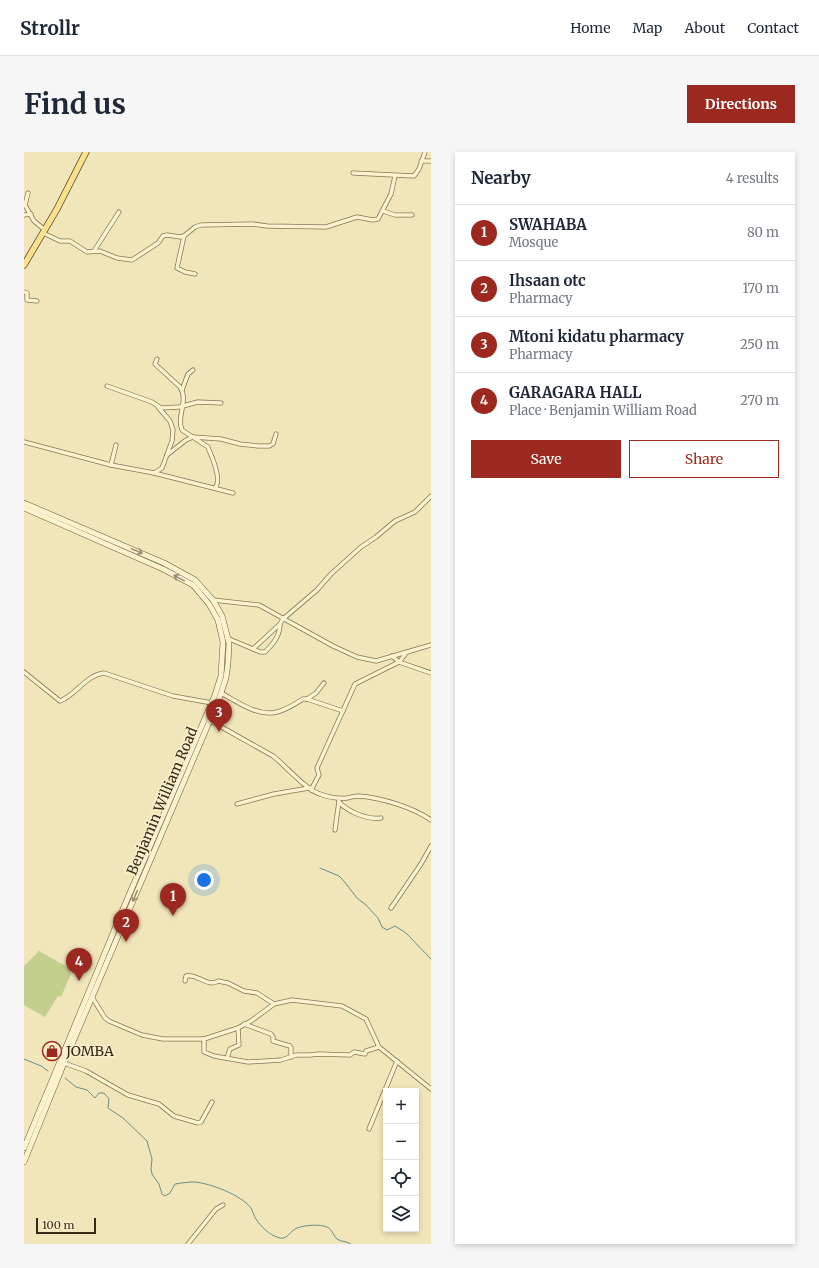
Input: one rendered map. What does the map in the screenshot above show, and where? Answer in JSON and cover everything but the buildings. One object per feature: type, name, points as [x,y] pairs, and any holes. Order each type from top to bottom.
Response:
[{"type":"main road","points":[[24,265],[86,152]]},
{"type":"main road","name":"Benjamin William Road","points":[[24,503],[164,563],[196,580],[213,600],[222,616],[228,663],[226,678],[221,693],[207,719],[129,894],[24,1148]]},
{"type":"main road","name":"Benjamin William Road","points":[[24,508],[163,569],[193,585],[209,604],[218,620],[225,638],[221,676],[207,719],[24,1162]]},
{"type":"street","points":[[353,173],[414,176],[425,152]]},
{"type":"street","points":[[421,161],[431,161]]},
{"type":"street","points":[[28,193],[25,205],[34,221],[44,231],[60,241],[70,241],[87,252],[100,251],[116,258],[132,260],[160,242],[163,236],[184,236],[196,227],[209,225],[253,224],[267,226],[326,227],[357,217],[373,220],[378,219],[391,194],[395,176]]},
{"type":"street","points":[[383,211],[395,215],[412,215]]},
{"type":"street","points":[[94,251],[119,212]]},
{"type":"street","points":[[24,215],[31,214]]},
{"type":"street","points":[[184,236],[177,268],[185,272],[195,274]]},
{"type":"street","points":[[24,292],[28,293],[27,300],[37,301]]},
{"type":"street","points":[[157,359],[155,364],[182,390]]},
{"type":"street","points":[[193,370],[188,374],[182,390],[183,405],[181,428],[184,433],[208,447],[218,477],[218,483],[215,488]]},
{"type":"street","points":[[107,386],[165,408],[198,402],[221,403]]},
{"type":"street","points":[[154,473],[162,468],[172,441],[173,425],[158,406]]},
{"type":"street","points":[[167,455],[191,437],[221,439],[240,444],[263,446],[274,444],[276,434]]},
{"type":"street","points":[[24,442],[111,465],[154,473],[233,493]]},
{"type":"street","points":[[111,465],[116,445]]},
{"type":"street","points":[[253,649],[280,624],[283,619],[317,590],[331,574],[361,547],[376,537],[395,520],[415,512],[431,496]]},
{"type":"street","points":[[213,600],[256,604],[333,646],[357,657],[376,660],[431,645]]},
{"type":"street","points":[[225,638],[260,652],[265,652],[275,641],[280,629],[280,624]]},
{"type":"street","points":[[237,804],[274,794],[310,789],[319,775],[317,768],[355,684],[401,660],[407,652]]},
{"type":"street","points":[[398,654],[401,660]]},
{"type":"street","points":[[392,656],[431,673]]},
{"type":"street","points":[[24,672],[60,701],[70,696],[95,675],[104,673],[173,696],[212,703]]},
{"type":"street","points":[[308,699],[316,693],[324,683]]},
{"type":"street","points":[[221,693],[243,705],[263,713],[279,712],[303,699],[308,699],[343,711]]},
{"type":"street","points":[[207,719],[277,759],[310,789],[319,794],[339,800],[358,796],[400,804],[423,814],[431,820]]},
{"type":"street","points":[[339,800],[346,808],[361,815],[372,819],[381,818]]},
{"type":"street","points":[[335,830],[339,800]]},
{"type":"street","points":[[391,908],[421,864],[431,846]]},
{"type":"street","points":[[185,981],[186,976],[188,975],[200,978],[207,983],[216,983],[218,981],[228,983],[244,991],[257,993],[274,1004]]},
{"type":"street","points":[[92,997],[106,1020],[142,1035],[163,1039],[204,1039],[238,1028],[274,1004],[292,1000],[342,1006],[366,1019],[379,1047],[431,1089]]},
{"type":"street","points":[[244,1024],[271,1034],[273,1036],[273,1041],[290,1046],[291,1056]]},
{"type":"street","points":[[227,1058],[230,1048],[238,1045],[238,1028]]},
{"type":"street","points":[[204,1039],[204,1052],[248,1062],[281,1060],[296,1055],[350,1055],[354,1052],[364,1054],[366,1051],[379,1047]]},
{"type":"street","points":[[369,1129],[397,1061]]},
{"type":"street","points":[[64,1063],[86,1071],[128,1095],[159,1104],[174,1116],[198,1123],[201,1122],[212,1102]]},
{"type":"street","points":[[188,1244],[216,1209],[223,1205]]},
{"type":"green space","points":[[39,951],[69,968],[71,974],[61,997],[58,996],[45,1017],[24,1005],[24,966]]},
{"type":"waterway","points":[[320,868],[339,876],[357,898],[378,918],[382,927],[387,930],[395,926],[406,933],[431,959]]},
{"type":"waterway","points":[[24,1059],[41,1066],[48,1071]]},
{"type":"waterway","points":[[65,1078],[76,1087],[87,1090],[95,1098],[99,1093],[104,1093],[109,1099],[108,1108],[123,1118],[147,1141],[152,1159],[152,1174],[159,1184],[162,1194],[165,1196],[170,1193],[175,1184],[194,1182],[201,1183],[225,1190],[246,1203],[251,1208],[255,1218],[260,1224],[274,1236],[283,1238],[294,1229],[320,1225],[329,1228],[340,1241],[351,1244]]},
{"type":"place","name":"Mtoni kidatu pharmacy","points":[[219,732]]},
{"type":"place","name":"SWAHABA","points":[[173,916]]},
{"type":"place","name":"Ihsaan otc","points":[[126,942]]},
{"type":"place","name":"GARAGARA HALL","points":[[79,981]]},
{"type":"place","name":"JOMBA","points":[[52,1051]]}]
